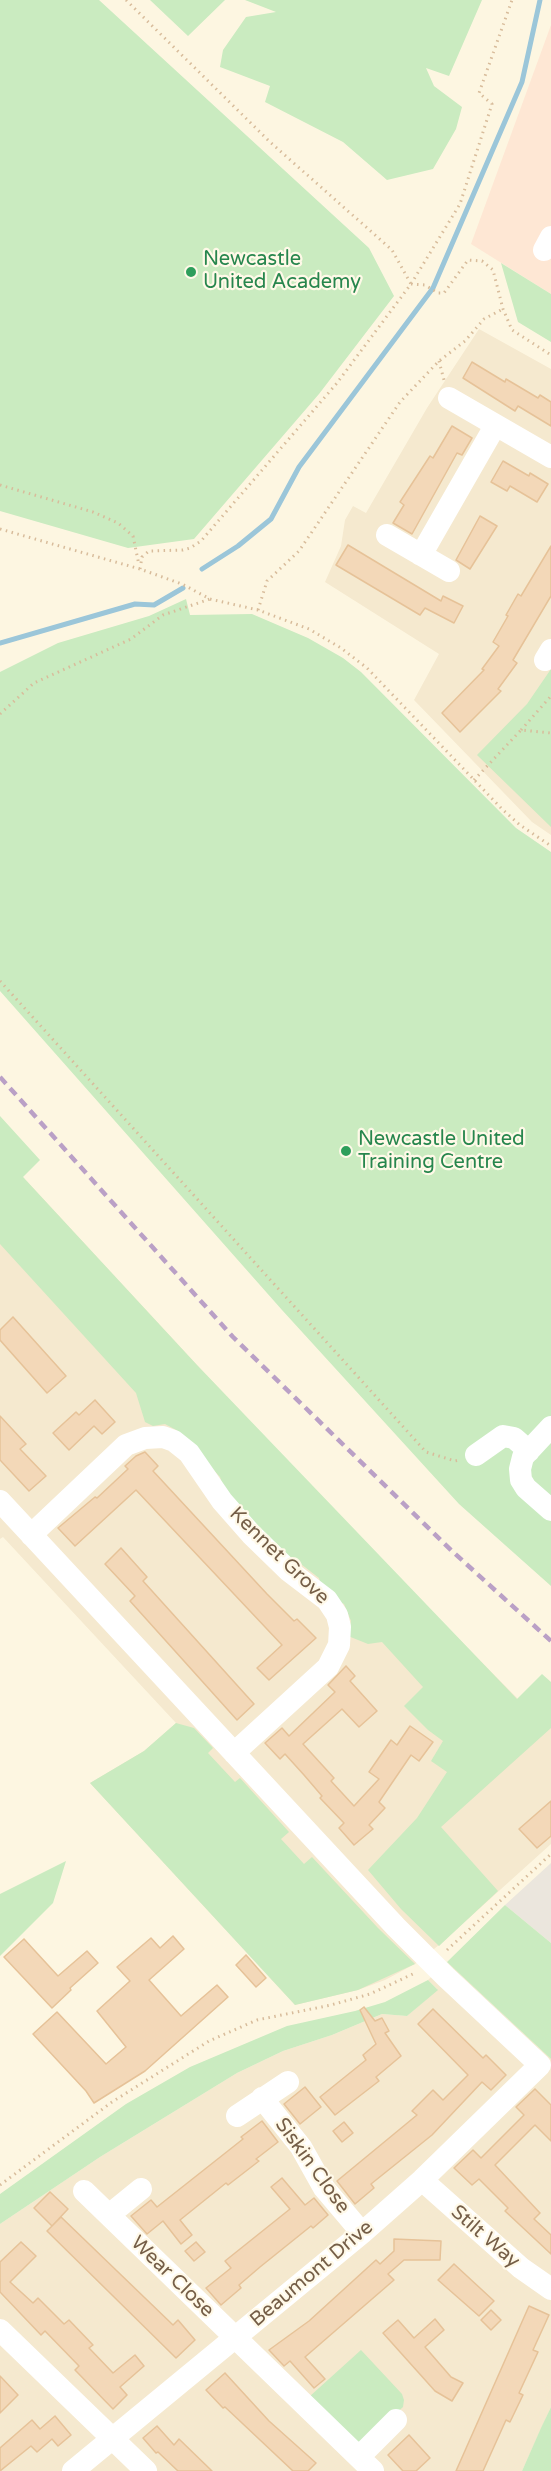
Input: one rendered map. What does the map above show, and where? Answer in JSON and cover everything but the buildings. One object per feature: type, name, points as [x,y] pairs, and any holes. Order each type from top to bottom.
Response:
[{"type":"street","points":[[449,398],[551,457]]},
{"type":"street","points":[[421,555],[495,426]]},
{"type":"street","points":[[387,536],[449,571]]},
{"type":"street","points":[[551,1427],[523,1457],[520,1469],[521,1480],[526,1488],[551,1510]]},
{"type":"street","points":[[476,1455],[503,1436],[514,1438],[529,1451]]},
{"type":"street","name":"Kennet Grove","points":[[31,1535],[126,1445],[145,1438],[163,1437],[174,1441],[189,1453],[222,1501],[251,1534],[289,1571],[327,1600],[337,1616],[340,1627],[339,1645],[328,1667],[234,1753]]},
{"type":"street","points":[[0,1501],[431,1963]]},
{"type":"street","name":"Beaumont Drive","points":[[73,2471],[362,2233],[422,2180],[540,2065],[431,1963]]},
{"type":"street","name":"Siskin Close","points":[[237,2116],[288,2082]]},
{"type":"street","name":"Siskin Close","points":[[262,2098],[301,2147],[324,2188],[362,2233]]},
{"type":"street","name":"Stilt Way","points":[[422,2180],[521,2268],[551,2289]]},
{"type":"street","points":[[109,2215],[141,2189]]},
{"type":"street","name":"Wear Close","points":[[84,2191],[366,2464]]},
{"type":"street","points":[[0,2330],[146,2471]]},
{"type":"street","points":[[366,2464],[396,2420]]},
{"type":"path","points":[[126,0],[270,142],[392,250],[411,284]]},
{"type":"path","points":[[140,569],[142,557],[149,551],[190,548],[201,541],[337,383],[411,284],[460,204],[492,104],[478,93],[513,0]]},
{"type":"path","points":[[411,284],[425,285],[444,294],[468,260],[482,261],[494,270],[503,309],[512,330],[551,355]]},
{"type":"path","points":[[258,610],[267,581],[299,551],[400,402],[439,362],[465,341],[484,319],[503,309]]},
{"type":"path","points":[[0,484],[93,512],[118,523],[133,536],[140,569]]},
{"type":"path","points":[[0,529],[140,569],[182,584],[210,599],[258,610],[309,629],[368,668],[520,825],[551,846]]},
{"type":"path","points":[[0,714],[34,683],[131,639],[163,615],[210,599]]},
{"type":"path","points":[[474,780],[551,696]]},
{"type":"path","points":[[521,730],[551,733]]},
{"type":"path","points":[[0,981],[426,1452],[455,1461],[476,1455]]},
{"type":"path","points":[[0,2185],[112,2102],[209,2041],[257,2020],[331,2005],[370,1994],[409,1977],[431,1963],[551,1854]]},
{"type":"shaded area","points":[[551,25],[551,294],[471,244]]},
{"type":"shaded area","points":[[479,329],[551,369],[551,835],[532,822],[414,700],[439,654],[325,582],[341,546],[345,520],[353,506],[366,513],[427,408]]},
{"type":"shaded area","points":[[0,1166],[23,1177],[403,1582],[518,1699],[551,1726],[551,1844],[439,1945],[415,1964],[385,1980],[358,1990],[295,2005],[90,1783],[144,1751],[176,1723],[3,1537],[0,1539]]},
{"type":"shaded area","points":[[551,1863],[551,1943],[505,1905]]},
{"type":"shaded area","points":[[447,1962],[551,2059],[551,2407],[522,2471],[0,2471],[0,2224],[100,2157],[237,2073],[283,2051],[332,2035],[382,2014],[407,2016],[437,1989],[428,1980]]},
{"type":"green space","name":"Newcastle United Academy","points":[[0,0],[99,0],[369,248],[394,296],[319,394],[194,539],[128,548],[0,511]]},
{"type":"green space","points":[[150,0],[225,0],[188,36]]},
{"type":"green space","points":[[245,0],[482,0],[449,76],[426,68],[434,86],[462,107],[456,129],[433,169],[387,180],[343,142],[265,102],[270,86],[220,67],[223,50],[246,17],[276,12]]},
{"type":"green space","points":[[501,263],[551,294],[551,342],[518,322]]},
{"type":"green space","name":"Newcastle United Training Centre","points":[[186,599],[190,615],[252,614],[308,638],[343,658],[361,672],[516,828],[551,852],[551,1586],[459,1504],[282,1310],[0,991],[0,672],[58,643],[149,616]]},
{"type":"green space","points":[[551,669],[551,827],[477,755],[527,704]]},
{"type":"green space","points":[[0,1116],[40,1160],[23,1177],[197,1365],[517,1699],[542,1674],[551,1682],[551,1728],[441,1827],[498,1891],[439,1946],[401,1909],[368,1870],[417,1818],[447,1772],[431,1761],[443,1741],[428,1730],[404,1706],[423,1687],[382,1642],[368,1644],[348,1636],[351,1621],[344,1604],[337,1601],[321,1586],[319,1578],[297,1561],[290,1560],[225,1492],[220,1477],[178,1431],[165,1424],[153,1426],[145,1422],[136,1393],[0,1244]]},
{"type":"green space","points":[[176,1723],[194,1728],[213,1748],[208,1753],[235,1782],[240,1778],[289,1832],[281,1839],[304,1864],[312,1857],[415,1964],[358,1990],[295,2005],[90,1783],[144,1751]]},
{"type":"green space","points":[[66,1861],[53,1903],[0,1956],[0,1894]]},
{"type":"green space","points":[[505,1905],[551,1943],[551,2059],[447,1962]]},
{"type":"green space","points":[[428,1980],[438,1990],[407,2016],[382,2014],[332,2035],[283,2051],[237,2073],[100,2157],[0,2224],[0,2194],[126,2104],[190,2067],[287,2026],[385,2002]]},
{"type":"green space","points":[[361,2350],[402,2394],[404,2400],[403,2407],[367,2440],[359,2444],[309,2397]]},
{"type":"green space","points":[[551,2407],[551,2471],[522,2471],[541,2428]]},
{"type":"waterway","points":[[202,569],[238,546],[271,519],[299,467],[433,288],[522,82],[540,0]]},
{"type":"waterway","points":[[0,643],[135,604],[154,605],[183,588]]},
{"type":"railway","points":[[0,1077],[233,1337],[452,1551],[551,1641]]},
{"type":"place","name":"Newcastle United Academy","points":[[191,272]]},
{"type":"place","name":"Newcastle United Training Centre","points":[[346,1151]]}]
